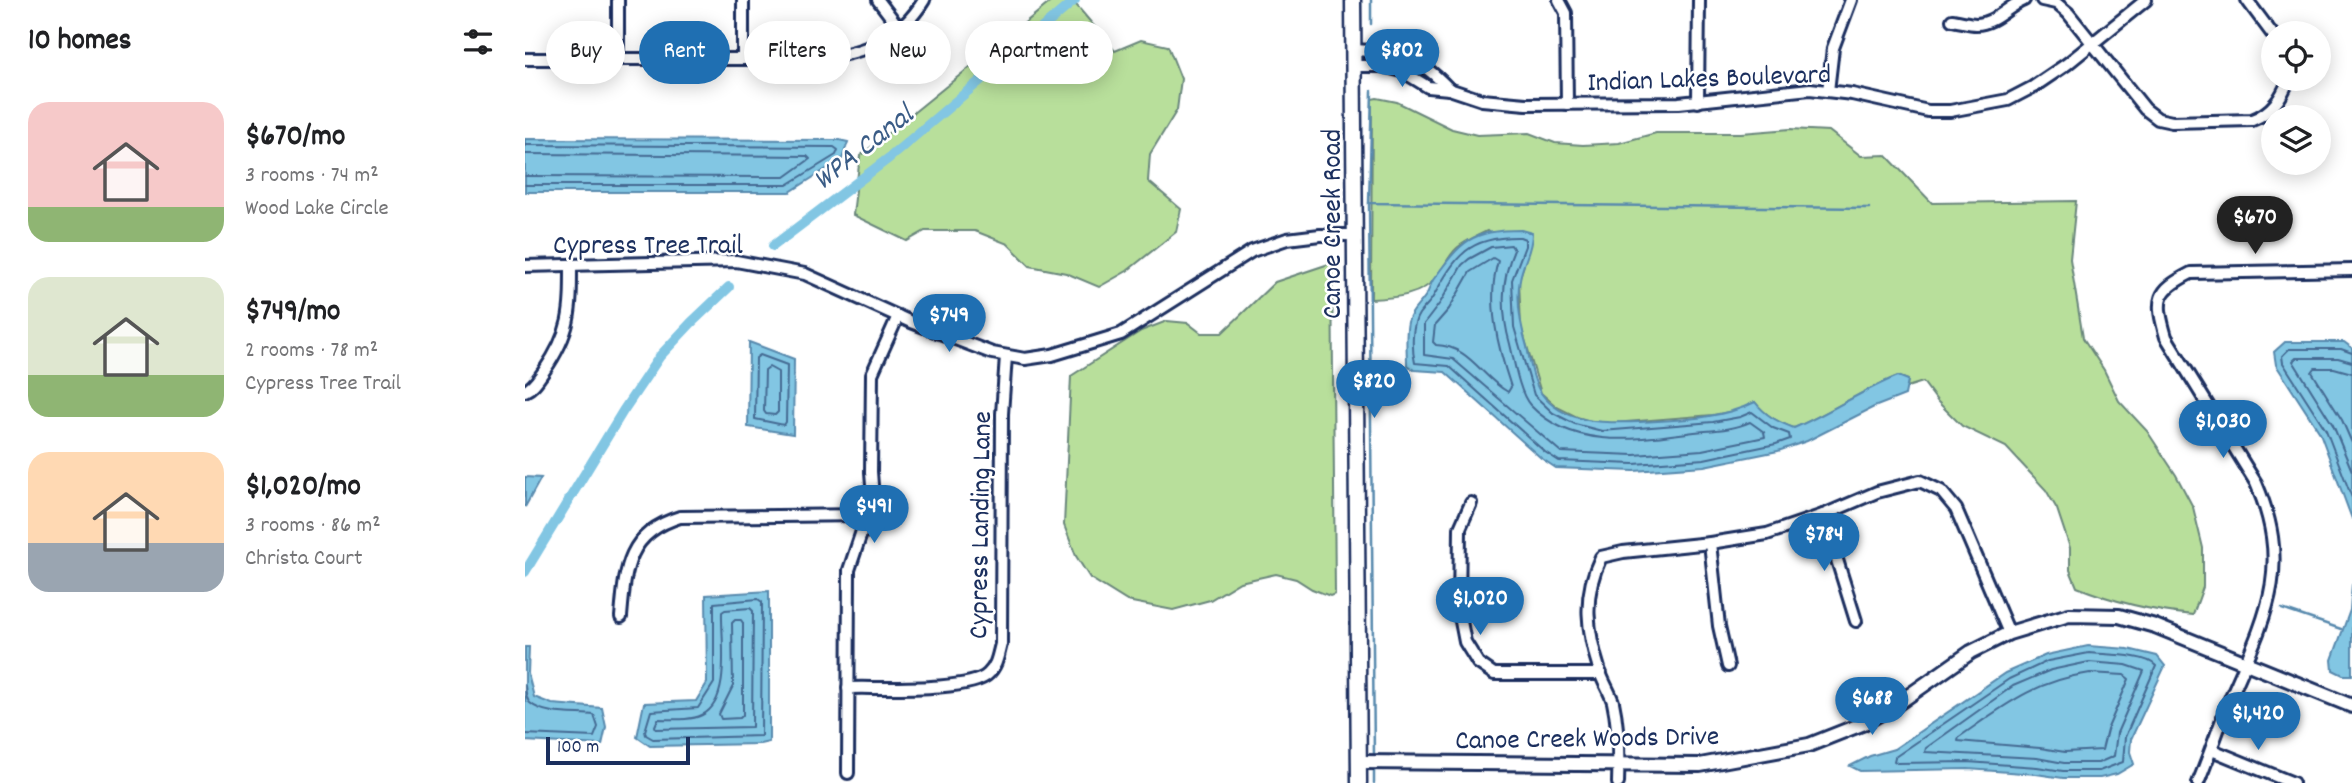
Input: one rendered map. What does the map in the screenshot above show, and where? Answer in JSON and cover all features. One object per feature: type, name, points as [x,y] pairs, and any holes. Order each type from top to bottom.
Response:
[{"type":"main road","name":"Canoe Creek Road","points":[[1353,0],[1359,783]]},
{"type":"street","points":[[618,0],[618,21]]},
{"type":"street","points":[[743,0],[743,60]]},
{"type":"street","points":[[878,0],[894,21]]},
{"type":"street","points":[[907,21],[924,0]]},
{"type":"street","points":[[1559,0],[1566,13],[1567,104]]},
{"type":"street","points":[[1698,102],[1699,0]]},
{"type":"street","points":[[1828,91],[1833,48],[1851,0]]},
{"type":"street","points":[[1952,20],[1978,24],[1991,20],[2024,0]]},
{"type":"street","points":[[2042,0],[2056,3],[2068,13],[2145,109],[2158,119],[2172,122],[2252,120],[2263,116],[2281,99],[2284,91]]},
{"type":"street","name":"Indian Lakes Boulevard","points":[[1353,66],[1383,66],[1402,71],[1428,87],[1449,89],[1482,100],[1527,104],[1698,102],[1810,89],[1852,94],[1928,111],[1977,107],[2008,100],[2033,86],[2093,43],[2146,0]]},
{"type":"street","points":[[2247,0],[2263,21]]},
{"type":"street","points":[[625,59],[821,60],[865,49]]},
{"type":"street","name":"Indian Lakes Boulevard","points":[[1353,50],[1404,54],[1435,74],[1449,89]]},
{"type":"street","points":[[525,59],[546,59]]},
{"type":"street","name":"Cypress Tree Trail","points":[[525,266],[736,261],[805,274],[898,316],[992,353],[1025,359],[1052,355],[1121,334],[1252,251],[1287,239],[1355,235]]},
{"type":"street","points":[[525,391],[532,387],[559,350],[571,313],[571,266]]},
{"type":"street","points":[[2198,783],[2272,592],[2275,551],[2267,508],[2256,483],[2166,337],[2160,315],[2161,294],[2168,285],[2191,273],[2352,270]]},
{"type":"street","points":[[2151,284],[2161,294]]},
{"type":"street","points":[[848,773],[849,570],[873,498],[872,374],[898,316]]},
{"type":"street","name":"Cypress Landing Lane","points":[[848,688],[948,686],[975,682],[987,676],[996,664],[1000,644],[1002,414],[1006,356]]},
{"type":"street","points":[[1618,783],[1614,708],[1591,638],[1587,595],[1601,556],[1710,544],[1767,534],[1901,485],[1920,481],[1941,491],[1956,509],[2009,633]]},
{"type":"street","points":[[1471,503],[1460,528],[1459,611],[1465,642],[1478,663],[1494,674],[1601,674]]},
{"type":"street","points":[[621,617],[625,569],[646,534],[664,522],[680,517],[868,515]]},
{"type":"street","points":[[1823,515],[1856,621]]},
{"type":"street","points":[[1710,544],[1719,626],[1728,666]]},
{"type":"street","name":"Canoe Creek Woods Drive","points":[[1359,762],[1699,765],[1809,745],[1862,724],[1897,704],[1971,652],[2009,633],[2069,615],[2119,616],[2155,626],[2352,706]]},
{"type":"street","points":[[2212,750],[2293,783]]},
{"type":"green space","points":[[1053,0],[1072,0],[1090,21],[1027,21]]},
{"type":"green space","points":[[1141,40],[1168,46],[1181,79],[1177,110],[1150,154],[1148,181],[1181,209],[1176,232],[1127,271],[1099,287],[1066,273],[1030,266],[1008,244],[975,231],[925,231],[907,241],[853,215],[860,156],[965,71],[965,84],[1113,84],[1113,49],[1115,51]]},
{"type":"green space","points":[[1372,99],[1397,102],[1452,129],[1477,135],[1529,133],[1555,143],[1619,143],[1656,133],[1741,133],[1790,129],[1829,131],[1861,156],[1886,155],[1932,203],[2076,201],[2070,259],[2083,338],[2104,370],[2119,401],[2147,431],[2193,507],[2203,548],[2203,587],[2193,615],[2134,605],[2077,587],[2070,570],[2070,548],[2057,509],[2046,490],[2006,447],[1962,426],[1923,382],[1907,387],[1908,380],[1898,376],[1794,428],[1773,418],[1755,402],[1739,410],[1713,415],[1601,424],[1577,417],[1557,407],[1541,393],[1521,326],[1519,280],[1524,265],[1487,231],[1457,248],[1438,276],[1424,288],[1399,297],[1371,299]]},
{"type":"green space","points":[[1332,263],[1335,594],[1330,596],[1296,579],[1276,574],[1240,582],[1210,600],[1173,610],[1127,601],[1090,578],[1076,556],[1064,525],[1071,376],[1141,331],[1167,321],[1188,323],[1201,333],[1222,333],[1275,282]]},
{"type":"water","points":[[525,139],[848,142],[842,159],[790,192],[525,192]]},
{"type":"water","points":[[1521,230],[1532,233],[1531,246],[1520,279],[1519,296],[1521,322],[1534,377],[1541,393],[1551,403],[1574,417],[1600,422],[1684,419],[1728,412],[1755,402],[1773,418],[1794,428],[1898,376],[1908,380],[1905,395],[1874,407],[1807,441],[1778,451],[1704,466],[1634,471],[1556,468],[1541,458],[1445,372],[1414,370],[1407,365],[1409,318],[1451,256],[1478,236],[1490,232]]},
{"type":"water","points":[[749,342],[794,359],[793,434],[748,427]]},
{"type":"water","points":[[2285,342],[2344,342],[2352,348],[2352,519],[2320,433],[2276,365],[2274,352]]},
{"type":"water","points":[[525,477],[541,478],[525,507]]},
{"type":"water","points":[[2352,584],[2352,675],[2343,675],[2333,670],[2332,660],[2350,610]]},
{"type":"water","points":[[769,591],[769,742],[650,746],[637,737],[644,703],[696,701],[707,683],[706,595]]},
{"type":"water","points":[[2088,646],[2128,649],[2157,656],[2165,666],[2131,739],[2130,752],[2134,764],[2117,774],[2100,778],[2063,778],[1968,769],[1860,771],[1850,766],[1870,756],[1894,749],[2005,673],[2046,655]]},
{"type":"water","points":[[525,647],[529,647],[528,674],[534,697],[552,704],[602,708],[606,727],[602,745],[525,741]]},
{"type":"waterway","name":"WPA Canal","points":[[773,246],[889,158],[1075,0]]},
{"type":"waterway","points":[[1371,0],[1371,24]]},
{"type":"waterway","points":[[1372,91],[1369,203],[1869,208]]},
{"type":"waterway","points":[[1369,203],[1374,759]]},
{"type":"waterway","name":"WPA Canal","points":[[525,572],[623,411],[660,356],[729,287]]},
{"type":"waterway","points":[[2282,609],[2341,629]]},
{"type":"waterway","points":[[1374,765],[1374,783]]}]
